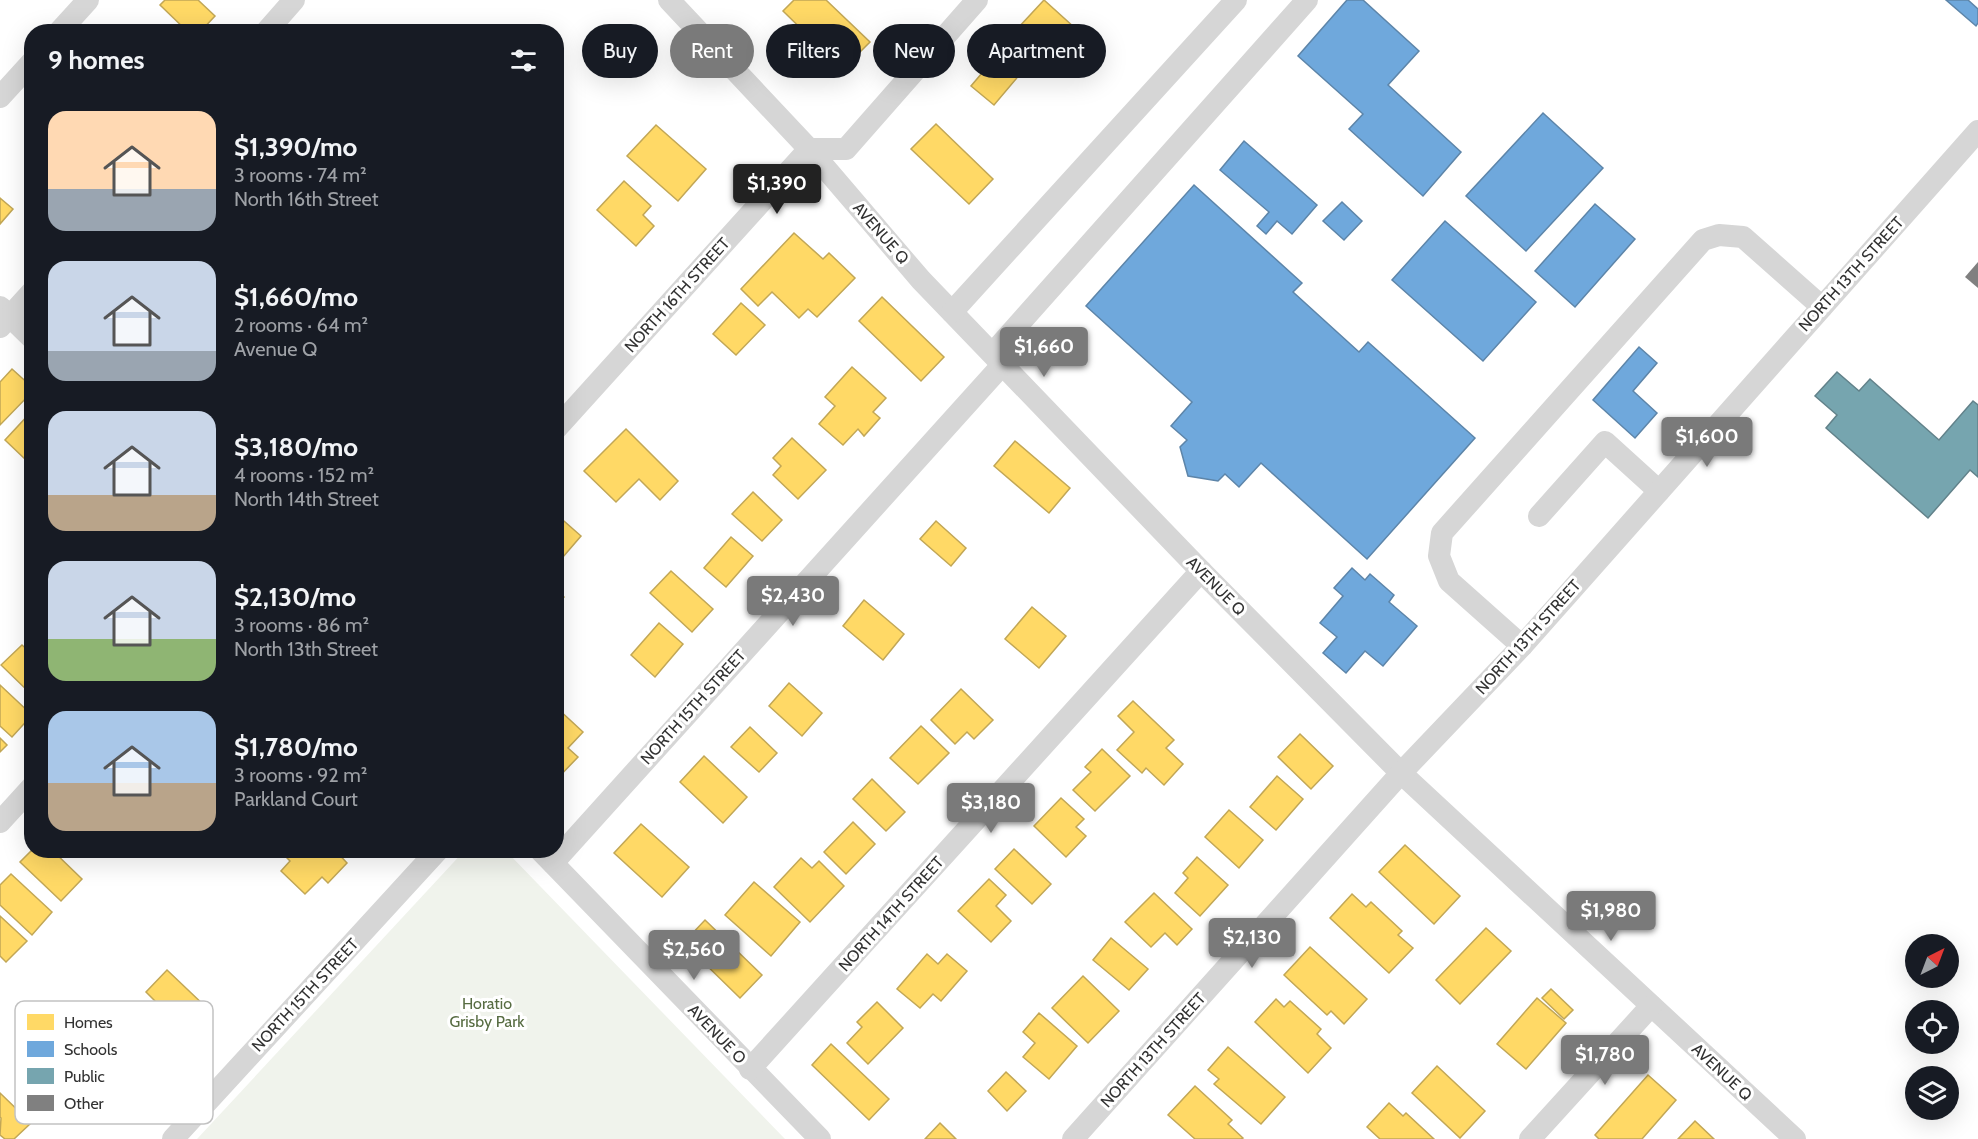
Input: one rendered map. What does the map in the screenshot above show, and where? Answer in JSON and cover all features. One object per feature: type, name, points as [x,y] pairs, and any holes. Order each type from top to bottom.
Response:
[{"type":"street","points":[[66,24],[88,0]]},
{"type":"street","points":[[273,24],[294,0]]},
{"type":"street","name":"AVENUE Q","points":[[669,0],[809,149],[921,280],[1201,571],[1401,772],[1795,1139]]},
{"type":"street","points":[[809,149],[846,149],[978,0]]},
{"type":"street","points":[[952,312],[1236,0]]},
{"type":"street","name":"NORTH 15TH STREET","points":[[564,837],[998,359],[1307,0]]},
{"type":"street","points":[[0,97],[24,71]]},
{"type":"street","name":"NORTH 13TH STREET","points":[[1073,1139],[1401,772],[1522,646],[1978,131]]},
{"type":"street","name":"NORTH 16TH STREET","points":[[564,420],[809,149]]},
{"type":"street","points":[[1522,646],[1449,581],[1439,556],[1442,533],[1703,240],[1719,235],[1743,237],[1822,307]]},
{"type":"street","points":[[24,299],[3,317],[24,332]]},
{"type":"street","points":[[1539,516],[1605,442],[1659,491]]},
{"type":"street","name":"NORTH 14TH STREET","points":[[750,1069],[1201,571]]},
{"type":"street","points":[[0,822],[24,796]]},
{"type":"street","name":"NORTH 15TH STREET","points":[[213,1095],[431,858]]},
{"type":"street","name":"AVENUE O","points":[[547,858],[820,1139]]},
{"type":"street","points":[[1530,1139],[1650,1006]]},
{"type":"street","name":"NORTH 15TH STREET","points":[[173,1139],[187,1124]]},
{"type":"green space","name":"Horatio Grisby Park","points":[[458,858],[513,858],[785,1139],[197,1139]]},
{"type":"building: Homes","points":[[165,0],[198,0],[215,16],[208,24],[180,24],[160,5]]},
{"type":"building: Homes","points":[[794,0],[826,0],[851,24],[796,24],[783,11]]},
{"type":"building: Homes","points":[[1044,0],[1071,24],[1022,24]]},
{"type":"building: Homes","points":[[861,33],[870,42],[861,51]]},
{"type":"building: Homes","points":[[978,78],[1017,78],[994,105],[971,86]]},
{"type":"building: Homes","points":[[936,124],[993,179],[969,204],[911,149]]},
{"type":"building: Homes","points":[[656,125],[706,169],[678,201],[627,156]]},
{"type":"building: Homes","points":[[624,181],[651,206],[643,215],[654,226],[636,246],[597,210]]},
{"type":"building: Homes","points":[[0,198],[13,209],[0,224]]},
{"type":"building: Homes","points":[[794,233],[823,259],[829,253],[855,278],[817,317],[808,309],[799,318],[772,292],[758,306],[741,289]]},
{"type":"building: Homes","points":[[882,297],[944,357],[921,381],[859,321]]},
{"type":"building: Homes","points":[[741,303],[765,325],[736,355],[713,334]]},
{"type":"building: Homes","points":[[852,367],[886,398],[873,412],[880,418],[864,436],[858,429],[843,445],[819,424],[835,406],[825,397]]},
{"type":"building: Homes","points":[[12,369],[24,380],[24,400],[0,425],[0,382]]},
{"type":"building: Homes","points":[[24,420],[24,458],[5,440]]},
{"type":"building: Homes","points":[[626,429],[678,481],[660,500],[639,479],[616,502],[584,471]]},
{"type":"building: Homes","points":[[792,438],[826,470],[798,499],[773,475],[781,466],[773,458]]},
{"type":"building: Homes","points":[[1015,441],[1070,488],[1049,513],[994,466]]},
{"type":"building: Homes","points":[[753,492],[782,520],[762,541],[732,514]]},
{"type":"building: Homes","points":[[564,521],[581,536],[564,556]]},
{"type":"building: Homes","points":[[936,521],[966,548],[951,566],[920,539]]},
{"type":"building: Homes","points":[[731,537],[753,556],[726,587],[704,568]]},
{"type":"building: Homes","points":[[671,571],[713,609],[692,632],[650,593]]},
{"type":"building: Homes","points":[[864,600],[904,634],[883,660],[843,626]]},
{"type":"building: Homes","points":[[1032,607],[1066,636],[1039,668],[1005,639]]},
{"type":"building: Homes","points":[[659,623],[683,644],[655,677],[631,655]]},
{"type":"building: Homes","points":[[22,645],[24,647],[24,687],[1,665]]},
{"type":"building: Homes","points":[[789,683],[822,713],[802,736],[769,706]]},
{"type":"building: Homes","points":[[0,685],[24,708],[24,724],[12,737],[0,726]]},
{"type":"building: Homes","points":[[961,689],[993,720],[974,739],[967,732],[955,744],[931,720]]},
{"type":"building: Homes","points":[[1133,701],[1174,740],[1166,748],[1183,764],[1164,785],[1146,768],[1142,773],[1117,750],[1134,732],[1118,716]]},
{"type":"building: Homes","points":[[564,714],[583,732],[568,748],[578,757],[564,772]]},
{"type":"building: Homes","points":[[921,726],[949,753],[918,784],[890,758]]},
{"type":"building: Homes","points":[[750,727],[777,753],[759,772],[731,747]]},
{"type":"building: Homes","points":[[1300,734],[1333,766],[1311,789],[1278,757]]},
{"type":"building: Homes","points":[[0,738],[7,745],[0,752]]},
{"type":"building: Homes","points":[[1102,749],[1130,776],[1095,811],[1073,790],[1091,772],[1085,767]]},
{"type":"building: Homes","points":[[704,756],[747,797],[723,823],[680,782]]},
{"type":"building: Homes","points":[[1277,776],[1303,799],[1276,830],[1250,807]]},
{"type":"building: Homes","points":[[872,779],[905,812],[886,831],[853,799]]},
{"type":"building: Homes","points":[[1061,798],[1084,819],[1076,827],[1086,836],[1066,857],[1034,826]]},
{"type":"building: Homes","points":[[1229,810],[1263,840],[1239,868],[1205,837]]},
{"type":"building: Homes","points":[[853,822],[875,844],[846,874],[824,852]]},
{"type":"building: Homes","points":[[641,824],[689,867],[662,897],[614,853]]},
{"type":"building: Homes","points":[[1405,845],[1460,896],[1434,924],[1379,872]]},
{"type":"building: Homes","points":[[1014,849],[1051,884],[1032,904],[995,869]]},
{"type":"building: Homes","points":[[1197,857],[1228,885],[1200,916],[1175,893],[1188,878],[1183,873]]},
{"type":"building: Homes","points":[[24,858],[60,858],[82,879],[61,901],[20,862]]},
{"type":"building: Homes","points":[[287,858],[342,858],[347,863],[328,883],[322,877],[305,894],[281,871],[290,861]]},
{"type":"building: Homes","points":[[801,858],[812,868],[819,861],[844,886],[810,922],[774,887]]},
{"type":"building: Homes","points":[[11,874],[52,912],[32,935],[0,905],[0,885]]},
{"type":"building: Homes","points":[[989,879],[1006,895],[996,906],[1011,921],[991,942],[958,911]]},
{"type":"building: Homes","points":[[754,882],[800,922],[771,956],[725,915]]},
{"type":"building: Homes","points":[[1154,893],[1192,929],[1177,945],[1165,933],[1151,947],[1125,922]]},
{"type":"building: Homes","points":[[1352,894],[1366,907],[1371,902],[1402,931],[1398,935],[1413,948],[1389,973],[1330,918]]},
{"type":"building: Homes","points":[[0,916],[27,941],[6,962],[0,956]]},
{"type":"building: Homes","points":[[705,920],[762,975],[740,998],[696,955],[700,951],[688,938]]},
{"type":"building: Homes","points":[[1486,928],[1511,951],[1460,1004],[1436,980]]},
{"type":"building: Homes","points":[[1111,938],[1148,969],[1129,990],[1093,960]]},
{"type":"building: Homes","points":[[1310,947],[1367,999],[1344,1024],[1331,1011],[1327,1015],[1284,975]]},
{"type":"building: Homes","points":[[927,954],[938,964],[947,954],[967,971],[941,1001],[933,994],[920,1008],[897,989]]},
{"type":"building: Homes","points":[[167,970],[200,1001],[155,1001],[146,992]]},
{"type":"building: Homes","points":[[1083,976],[1119,1011],[1088,1043],[1052,1008]]},
{"type":"building: Homes","points":[[1551,989],[1573,1010],[1564,1019],[1542,998]]},
{"type":"building: Homes","points":[[1537,998],[1566,1023],[1526,1069],[1497,1044]]},
{"type":"building: Homes","points":[[1276,999],[1284,1007],[1290,1001],[1321,1029],[1317,1034],[1331,1048],[1308,1073],[1255,1022]]},
{"type":"building: Homes","points":[[877,1002],[903,1028],[868,1064],[847,1043],[862,1027],[857,1022]]},
{"type":"building: Homes","points":[[1039,1013],[1077,1046],[1049,1079],[1023,1057],[1035,1043],[1023,1032]]},
{"type":"building: Homes","points":[[831,1044],[889,1099],[869,1120],[812,1065]]},
{"type":"building: Homes","points":[[1228,1047],[1285,1097],[1261,1124],[1214,1084],[1219,1079],[1208,1070]]},
{"type":"building: Homes","points":[[1437,1066],[1485,1111],[1460,1138],[1412,1093]]},
{"type":"building: Homes","points":[[1006,1072],[1026,1091],[1007,1111],[988,1091]]},
{"type":"building: Homes","points":[[1648,1075],[1676,1100],[1642,1139],[1599,1139],[1595,1135]]},
{"type":"building: Homes","points":[[1195,1086],[1232,1120],[1228,1124],[1243,1138],[1195,1139],[1168,1115]]},
{"type":"building: Homes","points":[[0,1093],[15,1108],[15,1124],[30,1124],[14,1139],[5,1139],[0,1135]]},
{"type":"building: Homes","points":[[1389,1103],[1403,1116],[1406,1113],[1434,1139],[1380,1139],[1367,1127]]},
{"type":"building: Homes","points":[[1695,1121],[1714,1139],[1678,1139]]},
{"type":"building: Homes","points":[[940,1123],[956,1139],[925,1139]]},
{"type":"building: Schools","points":[[1347,0],[1363,0],[1419,51],[1388,85],[1461,152],[1423,196],[1349,129],[1363,114],[1298,56]]},
{"type":"building: Schools","points":[[1946,0],[1968,0],[1978,9],[1976,26]]},
{"type":"building: Schools","points":[[1543,113],[1603,168],[1526,251],[1466,196]]},
{"type":"building: Schools","points":[[1244,141],[1317,205],[1292,234],[1277,221],[1266,234],[1257,226],[1269,212],[1220,170]]},
{"type":"building: Schools","points":[[1194,185],[1302,283],[1293,292],[1359,352],[1368,342],[1475,438],[1367,559],[1261,463],[1239,487],[1225,474],[1218,481],[1188,476],[1180,447],[1187,440],[1171,426],[1192,402],[1086,306]]},
{"type":"building: Schools","points":[[1342,202],[1362,221],[1344,240],[1323,221]]},
{"type":"building: Schools","points":[[1595,204],[1635,239],[1575,307],[1535,271]]},
{"type":"building: Schools","points":[[1445,221],[1536,302],[1483,361],[1392,280]]},
{"type":"building: Schools","points":[[1639,347],[1657,363],[1633,391],[1657,413],[1635,438],[1593,400]]},
{"type":"building: Schools","points":[[1352,568],[1365,580],[1370,574],[1394,595],[1389,602],[1417,626],[1383,666],[1365,651],[1346,673],[1323,653],[1337,637],[1320,623],[1343,596],[1334,588]]},
{"type":"building: Public","points":[[1837,372],[1859,391],[1870,379],[1939,440],[1973,401],[1978,405],[1978,477],[1970,470],[1928,518],[1826,428],[1837,415],[1815,396]]},
{"type":"building: Other","points":[[1978,262],[1978,288],[1965,277]]}]
